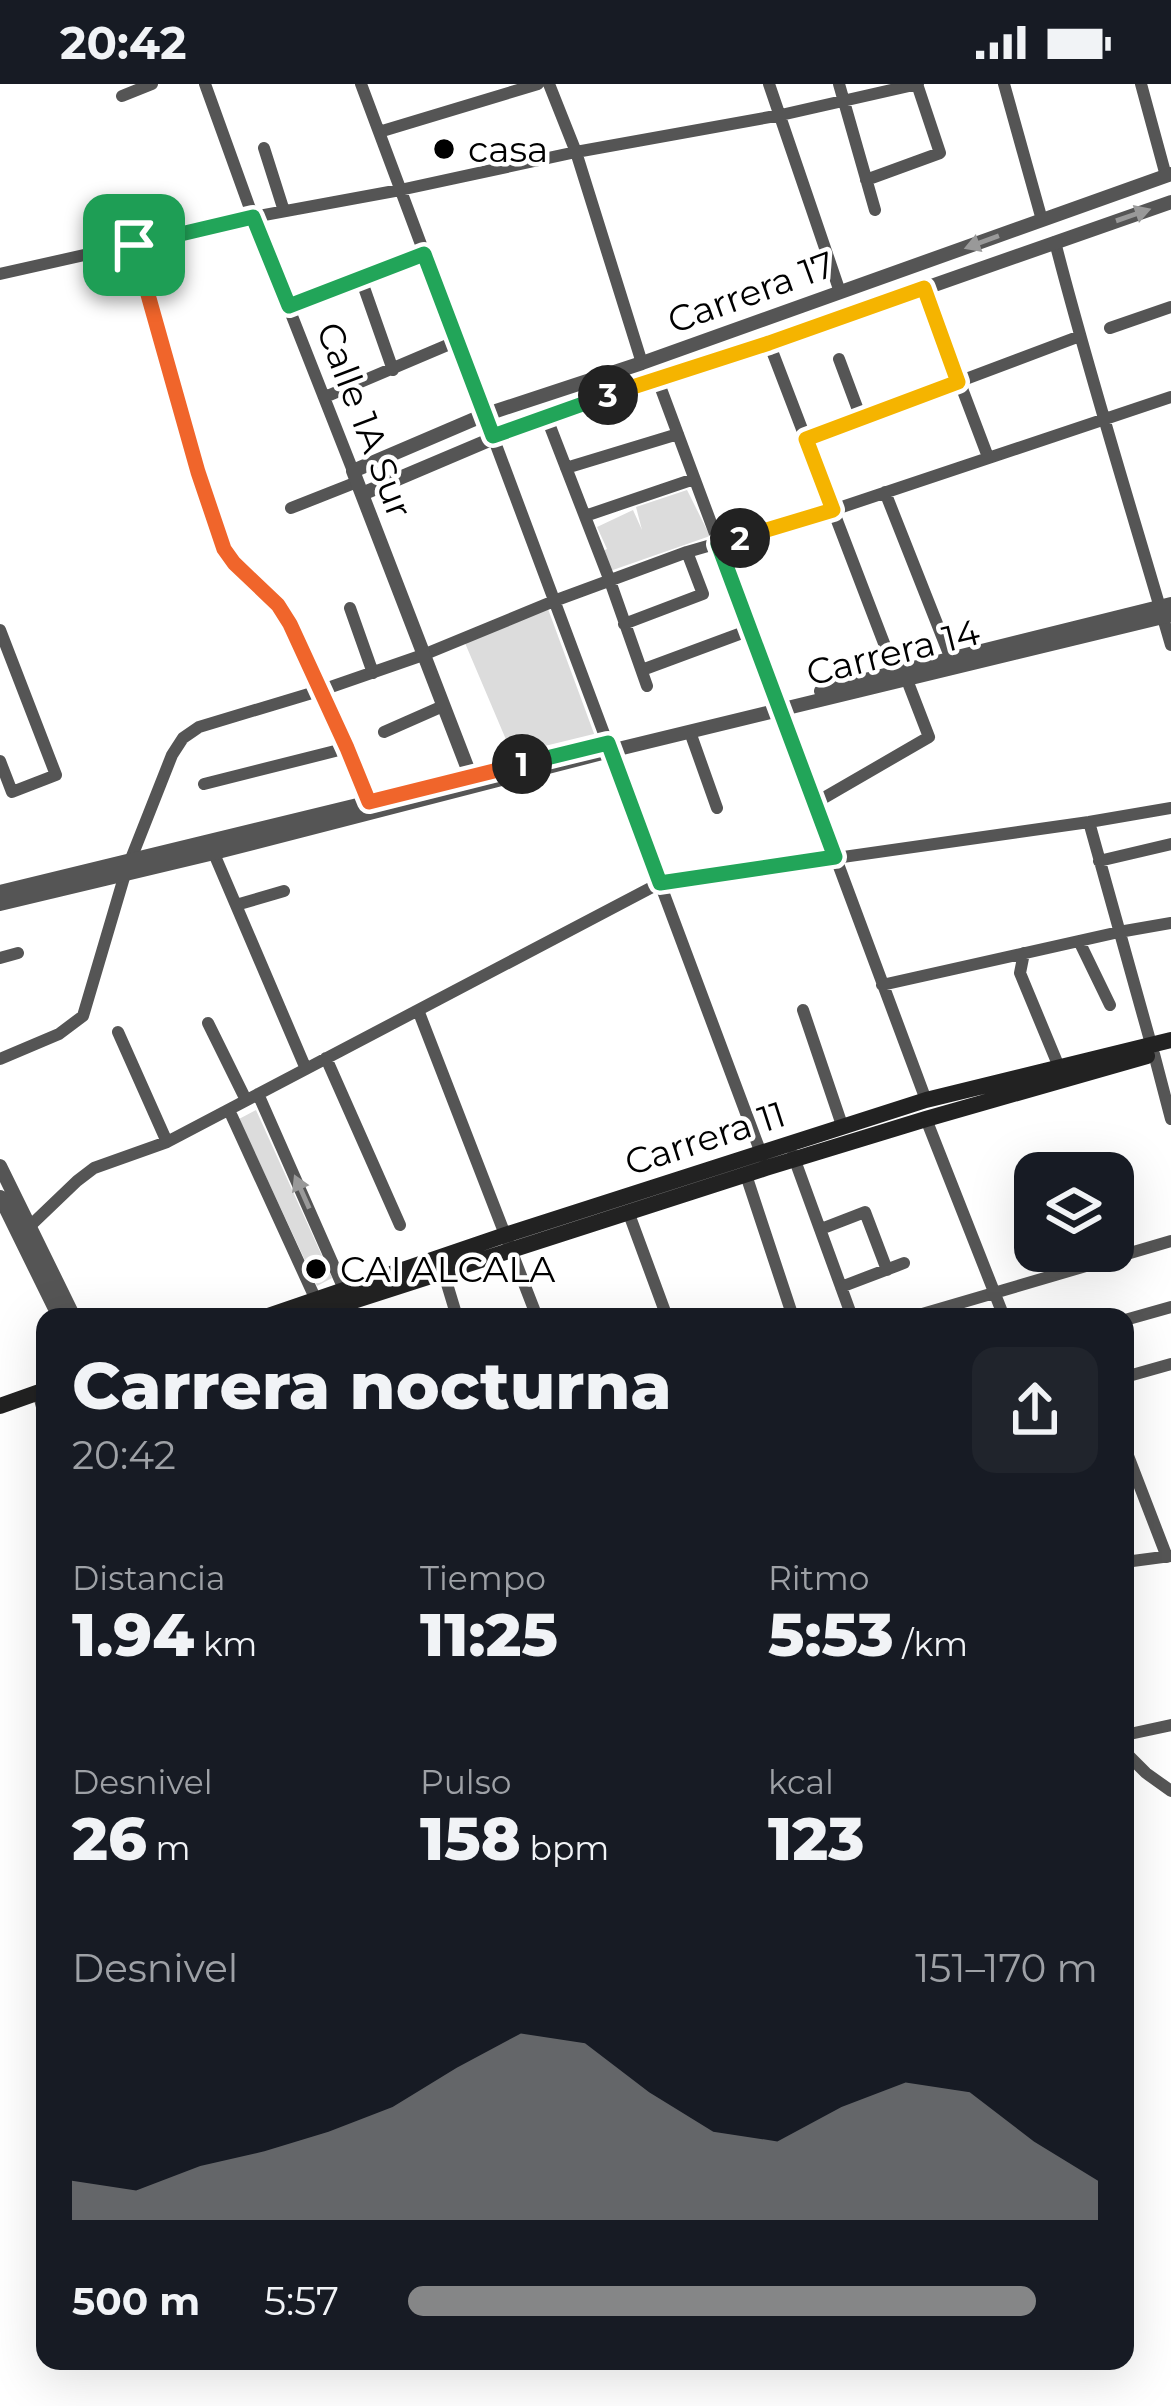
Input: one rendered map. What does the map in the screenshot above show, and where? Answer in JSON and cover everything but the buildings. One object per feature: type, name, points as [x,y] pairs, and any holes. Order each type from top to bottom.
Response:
[{"type":"main road","name":"Carrera 11","points":[[793,1152],[843,1128],[1159,1050],[1171,1040]]},
{"type":"main road","name":"Carrera 11","points":[[322,1308],[347,1296],[1059,1067],[1159,1050]]},
{"type":"main road","name":"Carrera 11","points":[[292,1308],[444,1274],[508,1244],[629,1214],[746,1175],[764,1161]]},
{"type":"main road","points":[[0,1409],[36,1396]]},
{"type":"street","points":[[122,96],[152,84]]},
{"type":"street","name":"Calle 1A Sur","points":[[206,84],[471,778]]},
{"type":"street","points":[[362,84],[764,1161]]},
{"type":"street","points":[[379,132],[538,84]]},
{"type":"street","points":[[549,84],[576,152],[642,363]]},
{"type":"street","points":[[769,84],[840,292]]},
{"type":"street","points":[[839,84],[875,210]]},
{"type":"street","points":[[0,274],[253,217],[781,116],[917,84],[940,153],[866,180]]},
{"type":"street","points":[[1004,84],[1042,220]]},
{"type":"street","points":[[1142,84],[1168,175]]},
{"type":"street","points":[[264,148],[284,211]]},
{"type":"street","name":"Carrera 17","points":[[357,482],[484,415],[1168,175]]},
{"type":"street","name":"Carrera 17","points":[[357,482],[1171,202]]},
{"type":"street","points":[[1055,242],[1166,611],[1171,646]]},
{"type":"street","points":[[134,245],[224,549],[290,624],[371,807]]},
{"type":"street","points":[[289,306],[424,254]]},
{"type":"street","points":[[361,279],[393,370]]},
{"type":"street","points":[[924,288],[988,458]]},
{"type":"street","points":[[1110,328],[1171,307]]},
{"type":"street","points":[[806,439],[1080,337]]},
{"type":"street","points":[[326,397],[457,341]]},
{"type":"street","points":[[769,343],[929,737],[815,803]]},
{"type":"street","points":[[839,359],[861,418]]},
{"type":"street","points":[[657,378],[1001,1308]]},
{"type":"street","points":[[2,1055],[59,1034],[83,1016],[128,867],[172,755],[183,738],[199,727],[373,673],[687,552],[833,510],[1171,398]]},
{"type":"street","points":[[546,416],[647,686]]},
{"type":"street","points":[[566,468],[677,434]]},
{"type":"street","points":[[585,516],[694,479]]},
{"type":"street","points":[[290,508],[357,482]]},
{"type":"street","points":[[885,492],[951,659]]},
{"type":"street","points":[[624,624],[704,594],[687,552]]},
{"type":"street","points":[[350,608],[373,673]]},
{"type":"street","name":"Carrera 14","points":[[901,676],[951,659],[1166,611]]},
{"type":"street","name":"Carrera 14","points":[[0,892],[211,847],[1166,611]]},
{"type":"street","points":[[0,630],[56,775],[12,792],[0,761]]},
{"type":"street","points":[[642,670],[750,630]]},
{"type":"street","points":[[384,732],[443,706]]},
{"type":"street","name":"Carrera 14","points":[[609,747],[689,732],[779,706]]},
{"type":"street","points":[[689,732],[717,808]]},
{"type":"street","points":[[204,784],[347,748]]},
{"type":"street","name":"Carrera 14","points":[[371,807],[525,768]]},
{"type":"street","points":[[30,1226],[94,1168],[167,1142],[660,883],[1171,808]]},
{"type":"street","points":[[1090,822],[1119,932],[1159,1050],[1171,1119]]},
{"type":"street","points":[[1099,861],[1171,844]]},
{"type":"street","points":[[211,847],[306,1069]]},
{"type":"street","name":"Carrera 14","points":[[0,904],[128,867]]},
{"type":"street","points":[[236,905],[284,891]]},
{"type":"street","points":[[882,985],[1171,923]]},
{"type":"street","points":[[1079,940],[1110,1005]]},
{"type":"street","points":[[0,958],[18,953]]},
{"type":"street","points":[[1024,953],[1020,973],[1059,1067]]},
{"type":"street","points":[[418,1010],[533,1308]]},
{"type":"street","points":[[803,1010],[843,1128]]},
{"type":"street","points":[[208,1023],[252,1097],[347,1296]]},
{"type":"street","points":[[118,1032],[167,1142]]},
{"type":"street","points":[[326,1058],[400,1225]]},
{"type":"street","points":[[229,1110],[316,1300]]},
{"type":"street","points":[[793,1152],[849,1308]]},
{"type":"street","points":[[0,1166],[70,1308]]},
{"type":"street","points":[[746,1175],[791,1308]]},
{"type":"street","points":[[0,1197],[6,1225],[54,1308]]},
{"type":"street","points":[[820,1229],[865,1212],[886,1270]]},
{"type":"street","points":[[629,1214],[665,1308]]},
{"type":"street","points":[[941,1308],[1171,1241]]},
{"type":"street","points":[[842,1287],[904,1263]]},
{"type":"street","points":[[444,1274],[454,1308]]},
{"type":"street","points":[[1134,1317],[1171,1307]]},
{"type":"street","points":[[1134,1374],[1171,1364]]},
{"type":"street","points":[[1134,1470],[1169,1556],[1134,1561]]},
{"type":"street","points":[[1134,1733],[1171,1725]]},
{"type":"street","points":[[1134,1761],[1171,1791]]},
{"type":"shaded area","points":[[687,490],[710,536],[610,571],[597,527],[633,510],[642,530],[636,507]]},
{"type":"shaded area","points":[[548,609],[596,739],[513,756],[465,643]]},
{"type":"shaded area","points":[[256,1110],[332,1278],[317,1286],[239,1119]]},
{"type":"place","name":"casa","points":[[444,149]]},
{"type":"place","name":"CAI ALCALA","points":[[316,1269]]},
{"type":"route","points":[[253,217],[289,306],[424,254],[493,436],[924,288],[958,382],[806,439],[833,510],[718,544],[835,857],[660,883],[608,743],[369,802],[290,624],[224,549],[134,245],[253,217]]}]
